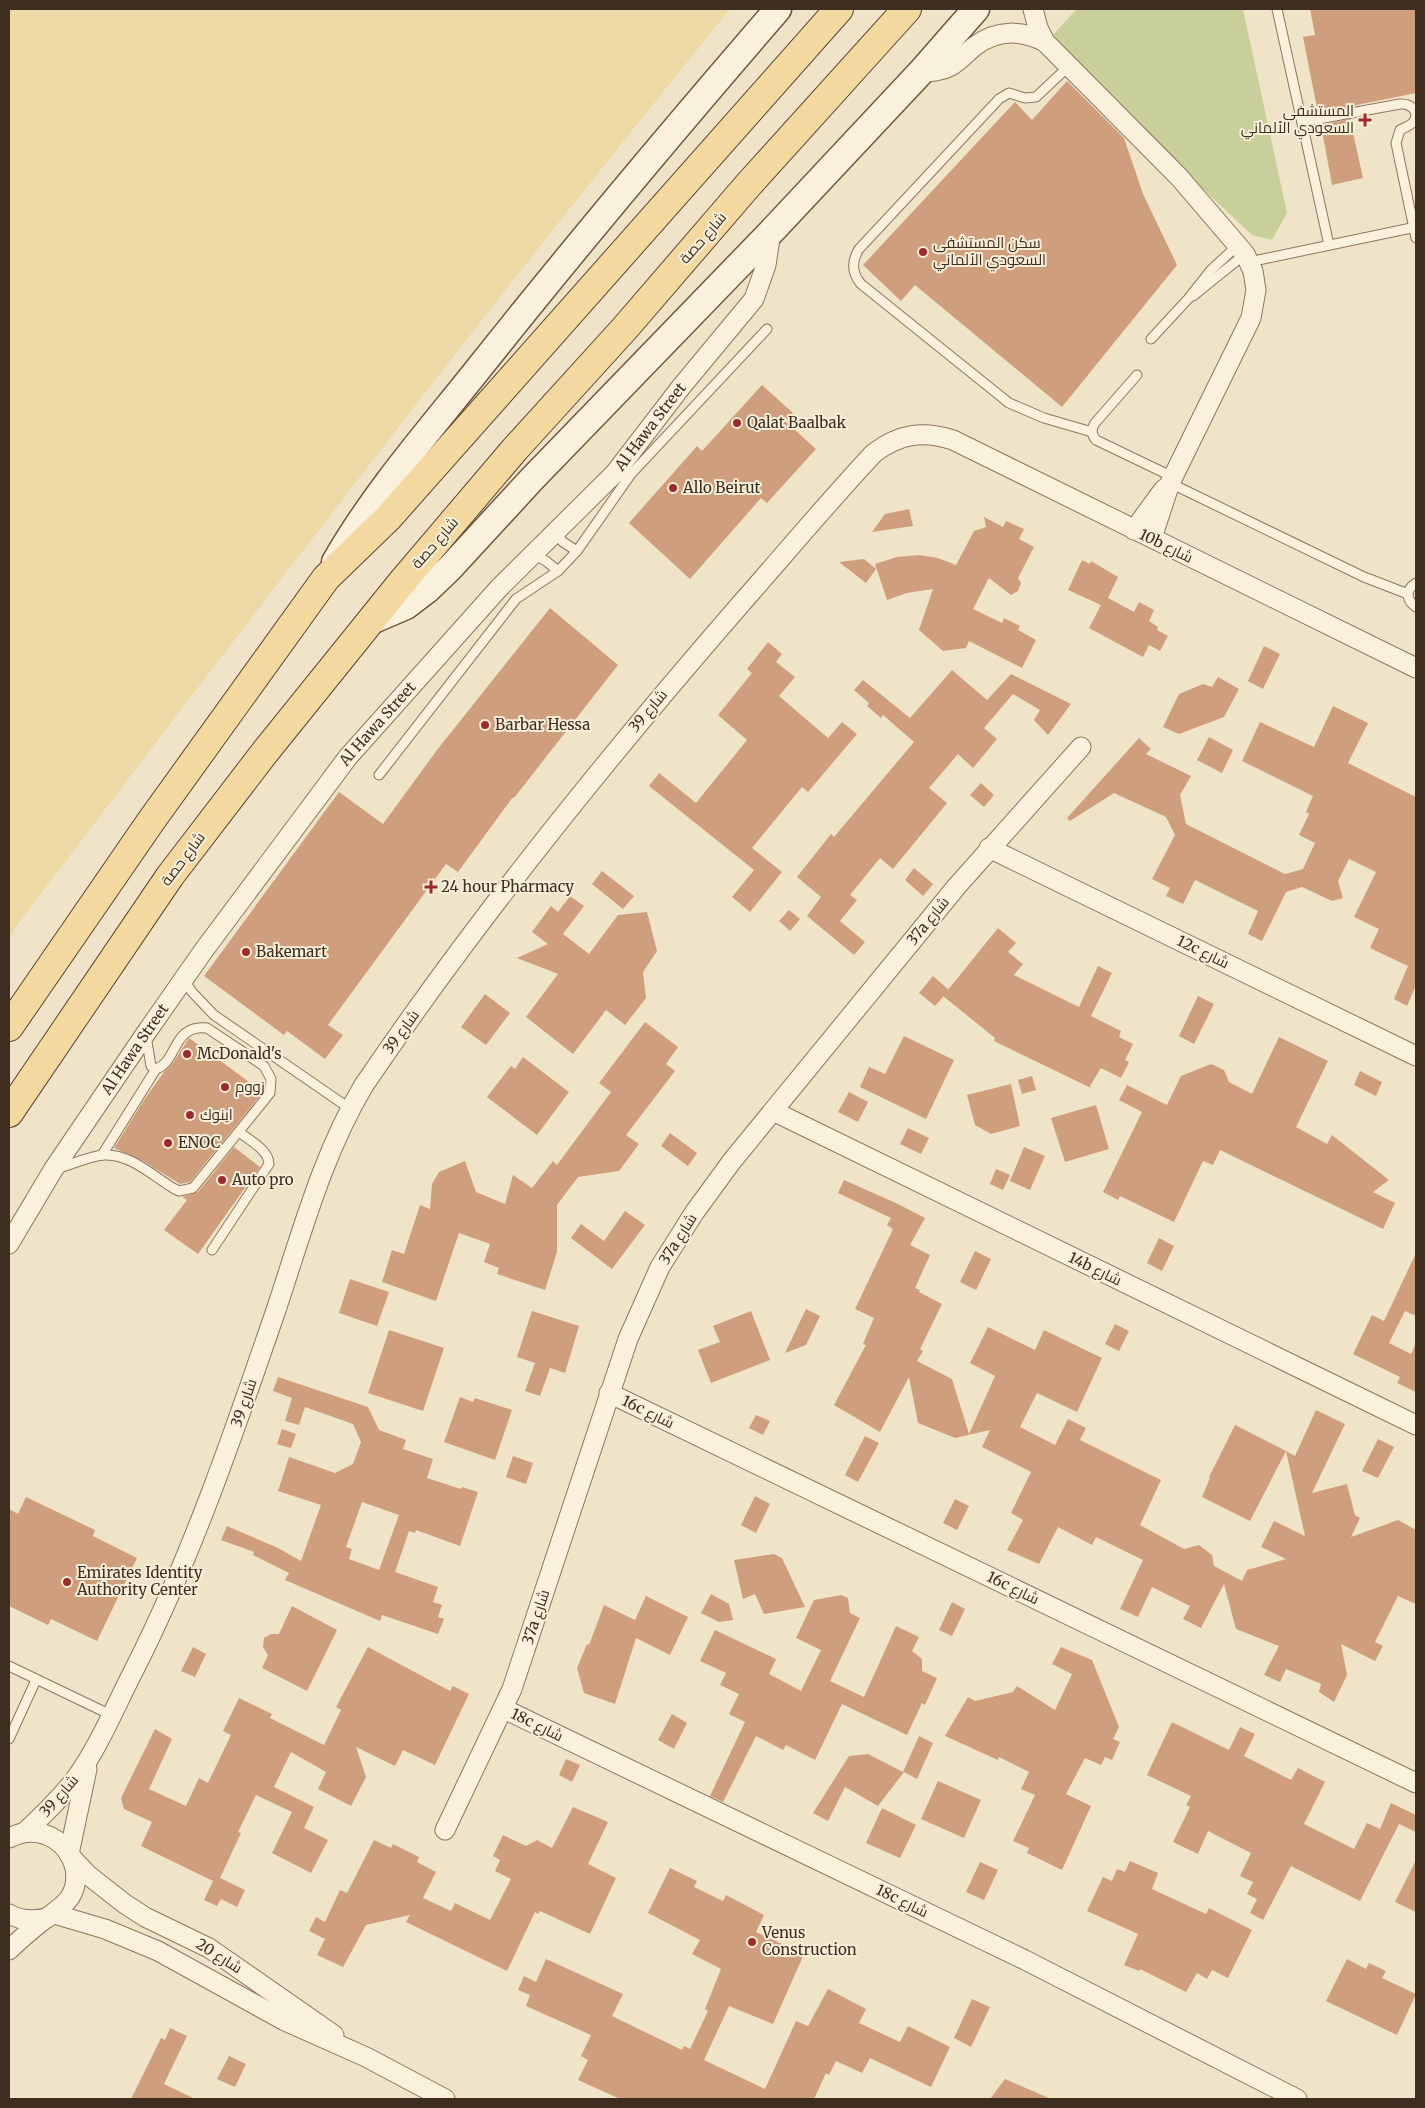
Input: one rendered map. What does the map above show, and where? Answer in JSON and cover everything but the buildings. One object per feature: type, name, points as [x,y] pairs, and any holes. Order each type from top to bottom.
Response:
[{"type":"main road","points":[[9,1027],[151,821],[326,578],[373,503],[598,220],[778,9]]},
{"type":"main road","points":[[326,578],[388,518],[839,9]]},
{"type":"main road","name":"شارع حصة","points":[[9,1113],[170,876],[264,752],[515,450],[907,9]]},
{"type":"main road","points":[[371,621],[406,606],[444,573],[920,73],[976,9]]},
{"type":"main road","points":[[950,39],[985,9]]},
{"type":"street","points":[[1033,9],[1038,28],[1045,42],[1179,177],[1244,254],[1256,290],[1251,318],[1171,480],[1152,538]]},
{"type":"street","points":[[920,73],[950,67],[982,41],[1001,34],[1024,34],[1045,42]]},
{"type":"street","name":"Al Hawa Street","points":[[9,1244],[53,1170],[146,1033],[348,757],[499,588],[616,473],[681,387],[754,299],[766,265],[770,232]]},
{"type":"street","name":"10b شارع","points":[[914,434],[940,436],[953,440],[1416,668]]},
{"type":"street","name":"شارع 39","points":[[15,1834],[60,1797],[89,1758],[169,1596],[212,1494],[328,1158],[350,1108],[378,1064],[486,916],[629,734],[869,458],[886,444],[914,434]]},
{"type":"street","points":[[1134,530],[1171,480]]},
{"type":"street","name":"37a شارع","points":[[445,1830],[504,1709],[518,1672],[609,1393],[628,1340],[660,1267],[705,1198],[732,1161],[990,848],[1081,747]]},
{"type":"street","name":"12c شارع","points":[[990,848],[1416,1056]]},
{"type":"street","name":"14b شارع","points":[[773,1111],[1416,1425]]},
{"type":"street","name":"16c شارع","points":[[609,1393],[1416,1783]]},
{"type":"street","name":"18c شارع","points":[[504,1709],[1024,1960],[1297,2099]]},
{"type":"street","name":"شارع 39","points":[[9,1950],[62,1908],[72,1894],[75,1875],[70,1856],[89,1758]]},
{"type":"street","name":"شارع 20","points":[[15,1834],[42,1833],[60,1842],[88,1875],[125,1904],[223,1956],[366,2057]]},
{"type":"street","points":[[9,1914],[23,1920],[35,1920],[51,1916]]},
{"type":"street","name":"شارع 20","points":[[51,1916],[130,1939],[158,1952],[285,2021],[366,2057],[445,2099]]},
{"type":"lane","points":[[1277,9],[1329,245]]},
{"type":"lane","points":[[1069,66],[1036,97],[1025,98],[1009,94],[999,99],[859,249],[853,264],[853,271],[861,284],[1009,402],[1044,418],[1092,432]]},
{"type":"lane","points":[[1302,122],[1400,104],[1409,104],[1412,107],[1416,115],[1415,120],[1413,124],[1400,130],[1396,143],[1416,238]]},
{"type":"lane","points":[[1151,339],[1188,299],[1211,270],[1244,254],[1329,245],[1415,227]]},
{"type":"lane","points":[[379,776],[516,599],[558,571],[577,551],[631,474],[768,329]]},
{"type":"lane","points":[[1137,375],[1095,423],[1092,432],[1096,440],[1364,577],[1408,594]]},
{"type":"lane","points":[[555,532],[563,542],[577,551]]},
{"type":"lane","points":[[532,554],[546,561],[558,571]]},
{"type":"lane","points":[[1416,583],[1409,589],[1408,594],[1410,602],[1416,608]]},
{"type":"lane","points":[[184,980],[192,992],[214,1015],[350,1108]]},
{"type":"lane","points":[[53,1170],[102,1155],[126,1159],[173,1188],[186,1191],[198,1184],[270,1093],[271,1079],[264,1066],[207,1028],[200,1027],[186,1032],[162,1065],[156,1069],[102,1155]]},
{"type":"lane","points":[[146,1033],[151,1066],[156,1069]]},
{"type":"lane","points":[[212,1250],[269,1164],[269,1160],[264,1152],[239,1132]]},
{"type":"lane","points":[[9,1666],[111,1715]]},
{"type":"lane","points":[[9,1739],[36,1680]]},
{"type":"green space","points":[[1077,9],[1243,9],[1287,213],[1272,240],[1252,235],[1046,42]]},
{"type":"sand","points":[[9,9],[730,9],[370,463],[9,938]]},
{"type":"place","name":"المستشفى السعودي الألماني","points":[[1365,120]]},
{"type":"place","name":"سكن المستشفى السعودي الألماني","points":[[923,252]]},
{"type":"place","name":"Qalat Baalbak","points":[[737,423]]},
{"type":"place","name":"Allo Beirut","points":[[673,488]]},
{"type":"place","name":"Barbar Hessa","points":[[485,725]]},
{"type":"place","name":"24 hour Pharmacy","points":[[431,887]]},
{"type":"place","name":"Bakemart","points":[[246,952]]},
{"type":"place","name":"McDonald's","points":[[187,1054]]},
{"type":"place","name":"زووم","points":[[225,1087]]},
{"type":"place","name":"اينوك","points":[[190,1115]]},
{"type":"place","name":"ENOC","points":[[168,1143]]},
{"type":"place","name":"Auto pro","points":[[222,1180]]},
{"type":"place","name":"Emirates Identity Authority Center","points":[[67,1582]]},
{"type":"place","name":"Venus Construction","points":[[752,1942]]}]
